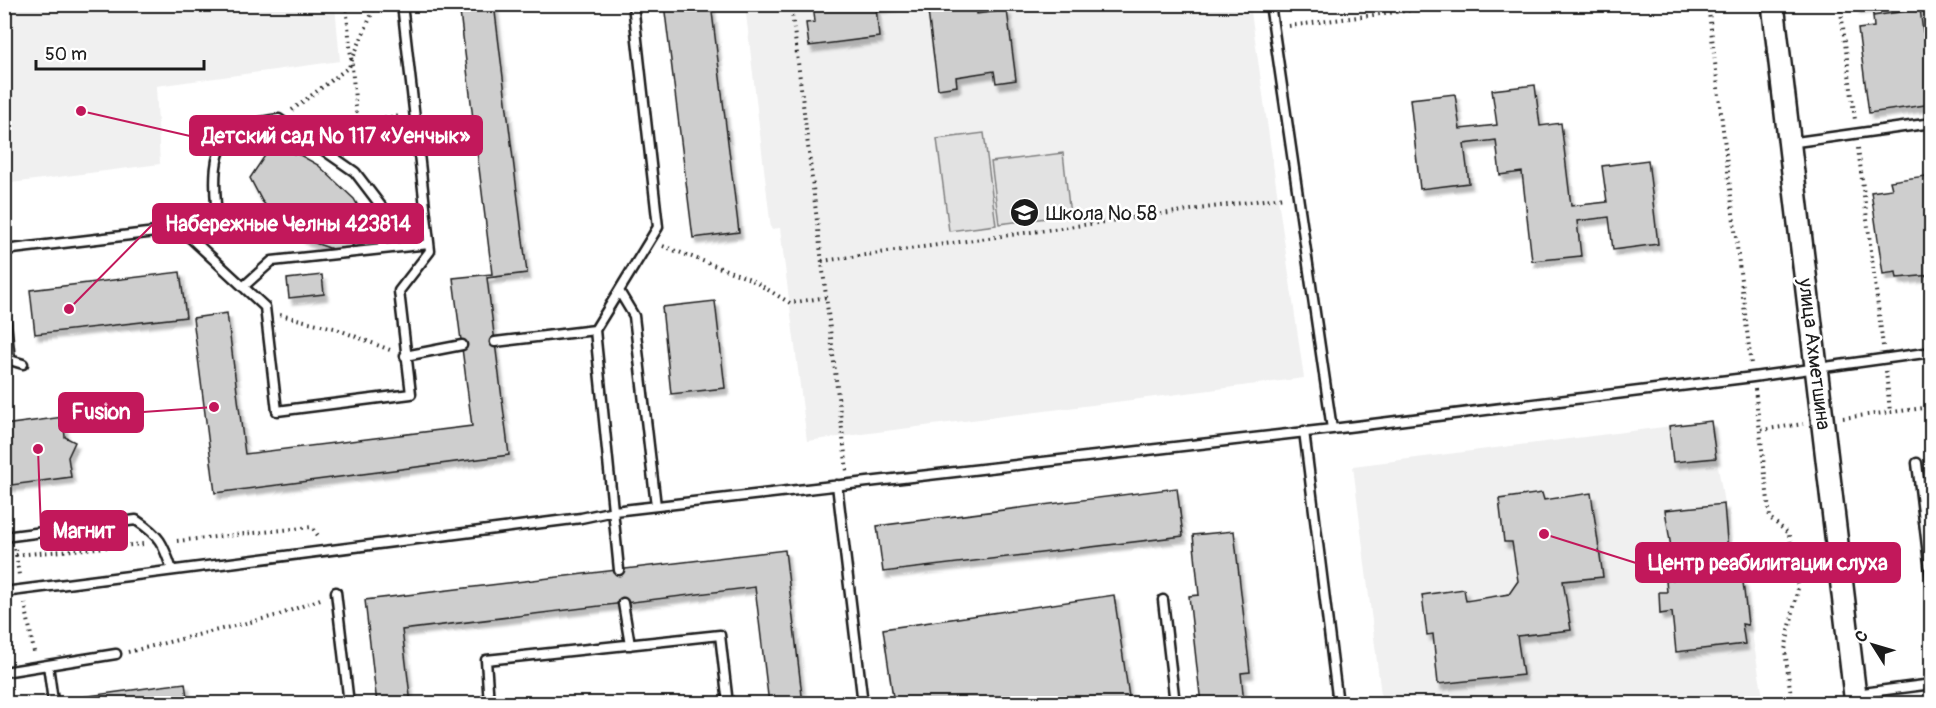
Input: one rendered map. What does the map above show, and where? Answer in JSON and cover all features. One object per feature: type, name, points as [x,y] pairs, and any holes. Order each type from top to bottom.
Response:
[{"type":"street","name":"улица Ахметшина","points":[[1773,4],[1855,699]]},
{"type":"lane","points":[[4,250],[181,229],[265,307],[278,411],[411,394],[399,291],[430,251],[402,4]]},
{"type":"lane","points":[[619,570],[595,330],[658,227],[633,4]]},
{"type":"lane","points":[[1270,4],[1332,429]]},
{"type":"lane","points":[[190,238],[216,205],[213,168],[224,144],[237,128],[279,119],[355,172],[384,210],[382,249]]},
{"type":"lane","points":[[1789,143],[1932,123]]},
{"type":"lane","points":[[243,286],[273,261],[429,244]]},
{"type":"lane","points":[[619,291],[634,316],[656,506]]},
{"type":"lane","points":[[4,304],[10,360],[22,364]]},
{"type":"lane","points":[[495,342],[595,330]]},
{"type":"lane","points":[[405,356],[462,345]]},
{"type":"lane","points":[[4,592],[581,518],[614,511],[1332,429],[1753,377],[1816,366],[1932,352]]},
{"type":"lane","points":[[1304,431],[1338,704]]},
{"type":"lane","points":[[1917,463],[1932,588]]},
{"type":"lane","points":[[837,484],[863,704]]},
{"type":"lane","points":[[4,537],[136,520],[154,532],[163,542],[172,570]]},
{"type":"lane","points":[[336,592],[349,704]]},
{"type":"lane","points":[[1163,600],[1174,704]]},
{"type":"lane","points":[[623,603],[630,645]]},
{"type":"lane","points":[[489,704],[486,660],[720,635],[728,704]]},
{"type":"lane","points":[[4,672],[116,654]]},
{"type":"lane","points":[[48,664],[53,701]]},
{"type":"lane","points":[[1855,699],[1932,684]]},
{"type":"path","points":[[346,4],[357,120],[415,114]]},
{"type":"path","points":[[279,119],[349,67],[376,4]]},
{"type":"path","points":[[791,4],[848,483]]},
{"type":"path","points":[[1273,28],[1458,4]]},
{"type":"path","points":[[1708,4],[1770,518],[1789,534],[1798,588],[1785,650],[1792,704]]},
{"type":"path","points":[[1840,4],[1890,412]]},
{"type":"path","points":[[822,261],[1298,195]]},
{"type":"path","points":[[649,241],[750,279],[790,303],[826,297]]},
{"type":"path","points":[[265,311],[334,328],[405,356]]},
{"type":"path","points":[[16,555],[37,666]]},
{"type":"path","points":[[116,654],[279,615],[336,592]]},
{"type":"path","points":[[1293,697],[1294,704]]},
{"type":"shaded area","points":[[4,5],[335,5],[340,61],[156,86],[160,164],[11,183],[4,137]]},
{"type":"shaded area","name":"Школа № 58","points":[[745,5],[1250,5],[1304,378],[807,441],[780,228],[771,229]]},
{"type":"shaded area","points":[[984,133],[996,225],[949,231],[937,139]]},
{"type":"shaded area","points":[[1063,153],[1070,215],[999,224],[991,162]]},
{"type":"shaded area","points":[[1711,421],[1724,504],[1729,565],[1743,582],[1764,703],[1382,703],[1353,466]]},
{"type":"building","points":[[459,4],[494,4],[527,273],[487,278],[509,455],[215,493],[193,318],[227,313],[245,454],[472,426],[453,278],[492,274]]},
{"type":"building","points":[[664,4],[711,4],[739,232],[693,238]]},
{"type":"building","points":[[813,4],[895,4],[876,7],[879,37],[809,46],[806,23],[815,22]]},
{"type":"building","points":[[927,4],[976,4],[977,14],[1007,10],[1016,80],[996,83],[994,71],[956,77],[957,86],[938,89]]},
{"type":"building","points":[[1857,4],[1919,4],[1920,9],[1873,16],[1872,6],[1857,8]]},
{"type":"building","points":[[1920,9],[1923,32],[1932,31],[1932,104],[1869,113],[1858,29],[1874,27],[1873,16]]},
{"type":"building","points":[[1535,85],[1540,126],[1561,123],[1571,206],[1607,202],[1602,166],[1648,160],[1658,244],[1613,250],[1609,217],[1577,221],[1581,256],[1532,261],[1522,172],[1500,175],[1496,140],[1464,144],[1469,183],[1420,189],[1410,99],[1455,94],[1460,129],[1497,125],[1492,90]]},
{"type":"building","points":[[273,149],[300,155],[318,165],[354,199],[367,222],[353,245],[344,253],[306,240],[275,216],[262,201],[250,178],[266,154]]},
{"type":"building","points":[[1932,175],[1932,275],[1897,278],[1896,272],[1883,274],[1871,192],[1892,189],[1890,181]]},
{"type":"building","points":[[180,272],[186,317],[35,334],[30,290]]},
{"type":"building","points":[[322,275],[324,294],[289,298],[287,279]]},
{"type":"building","points":[[715,301],[725,388],[671,394],[662,307]]},
{"type":"building","points":[[63,417],[65,437],[75,442],[68,457],[71,477],[4,486],[4,425]]},
{"type":"building","points":[[1711,421],[1716,458],[1673,462],[1669,426]]},
{"type":"building","points":[[1177,488],[1183,536],[883,572],[877,526]]},
{"type":"building","points":[[1542,493],[1544,500],[1591,493],[1603,577],[1563,581],[1571,630],[1517,636],[1523,675],[1438,684],[1433,634],[1427,635],[1422,595],[1464,589],[1466,601],[1509,594],[1518,581],[1512,542],[1504,542],[1499,499]]},
{"type":"building","points":[[1724,504],[1729,565],[1743,582],[1748,625],[1742,624],[1745,644],[1676,652],[1672,612],[1660,614],[1659,592],[1667,592],[1666,581],[1676,579],[1665,510]]},
{"type":"building","points":[[1234,531],[1250,672],[1241,673],[1244,704],[1201,704],[1189,596],[1199,595],[1193,535]]},
{"type":"building","points":[[785,550],[803,704],[769,704],[755,587],[402,630],[411,704],[377,704],[365,600]]},
{"type":"building","points":[[1114,595],[1130,704],[894,704],[883,629]]},
{"type":"building","points":[[185,683],[188,704],[31,704],[154,687]]},
{"type":"place","name":"Детский сад № 117 «Уенчык»","points":[[81,111]]},
{"type":"place","name":"Школа № 58","points":[[1025,213]]},
{"type":"place","name":"Набережные Челны 423814","points":[[69,309]]},
{"type":"place","name":"Fusion","points":[[214,407]]},
{"type":"place","name":"Магнит","points":[[38,449]]},
{"type":"place","name":"Центр реабилитации слуха","points":[[1544,534]]}]
